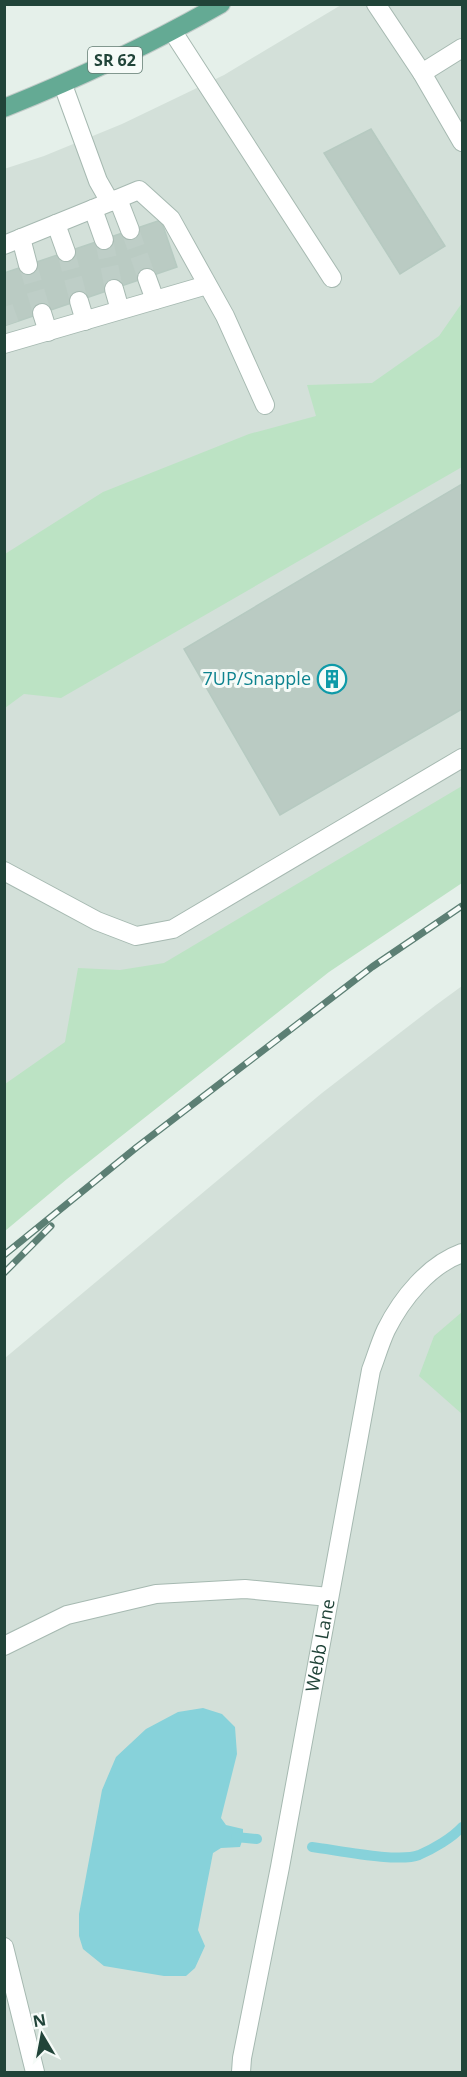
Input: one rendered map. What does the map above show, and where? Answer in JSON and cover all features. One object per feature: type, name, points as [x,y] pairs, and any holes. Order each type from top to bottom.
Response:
[{"type":"main road","name":"SR 62","points":[[4,108],[63,85],[173,32],[221,4]]},
{"type":"lane","points":[[376,4],[422,73],[462,142]]},
{"type":"lane","points":[[173,32],[332,278]]},
{"type":"lane","points":[[422,73],[462,48]]},
{"type":"lane","points":[[63,85],[107,203],[130,230]]},
{"type":"lane","points":[[28,265],[13,242],[139,190],[171,219],[225,316],[265,405]]},
{"type":"lane","points":[[104,240],[107,203]]},
{"type":"lane","points":[[56,224],[66,252]]},
{"type":"lane","points":[[147,278],[155,300]]},
{"type":"lane","points":[[10,336],[48,332],[207,285]]},
{"type":"lane","points":[[114,289],[120,310]]},
{"type":"lane","points":[[79,300],[85,321]]},
{"type":"lane","points":[[42,313],[48,332]]},
{"type":"lane","points":[[4,871],[97,921],[136,936],[173,929],[462,758]]},
{"type":"lane","name":"Webb Lane","points":[[241,2073],[371,1370],[386,1330],[409,1295],[425,1276],[447,1259],[462,1253]]},
{"type":"lane","points":[[4,1646],[67,1615],[156,1594],[245,1589],[329,1597]]},
{"type":"lane","points":[[4,1947],[35,2073]]},
{"type":"shaded area","points":[[341,5],[462,5],[462,863],[4,1207],[4,169],[44,156],[122,124],[224,75]]},
{"type":"shaded area","points":[[462,986],[462,2072],[5,2072],[5,1358],[322,1093]]},
{"type":"green space","points":[[462,303],[462,467],[61,698],[24,694],[5,708],[5,554],[103,492],[249,434],[316,416],[307,385],[372,383],[439,336]]},
{"type":"green space","points":[[462,786],[462,883],[329,972],[67,1179],[5,1231],[5,1084],[65,1042],[78,968],[120,970],[164,963]]},
{"type":"green space","points":[[462,1312],[462,1414],[419,1376],[434,1336]]},
{"type":"water","points":[[203,1708],[222,1714],[235,1727],[237,1754],[221,1818],[226,1825],[243,1829],[240,1847],[221,1848],[213,1853],[198,1930],[205,1946],[195,1968],[186,1976],[164,1976],[104,1966],[83,1949],[79,1936],[79,1914],[102,1790],[116,1757],[146,1729],[178,1712]]},
{"type":"building","points":[[371,129],[445,246],[400,274],[324,153]]},
{"type":"building","points":[[161,220],[177,267],[4,326],[4,273]]},
{"type":"building","name":"7UP/Snapple","points":[[462,484],[462,709],[280,815],[184,649]]},
{"type":"waterway","points":[[312,1847],[383,1857],[409,1857],[419,1855],[436,1846],[462,1827]]},
{"type":"waterway","points":[[236,1837],[257,1839]]},
{"type":"tunnel","points":[[130,230],[147,278]]},
{"type":"tunnel","points":[[104,240],[114,289]]},
{"type":"tunnel","points":[[66,252],[79,301]]},
{"type":"tunnel","points":[[28,265],[42,313]]},
{"type":"tunnel","points":[[4,307],[10,324]]},
{"type":"railway","points":[[4,1255],[137,1147],[372,967],[462,906]]},
{"type":"railway","points":[[4,1273],[51,1226]]},
{"type":"place","name":"7UP/Snapple","points":[[332,679]]}]
